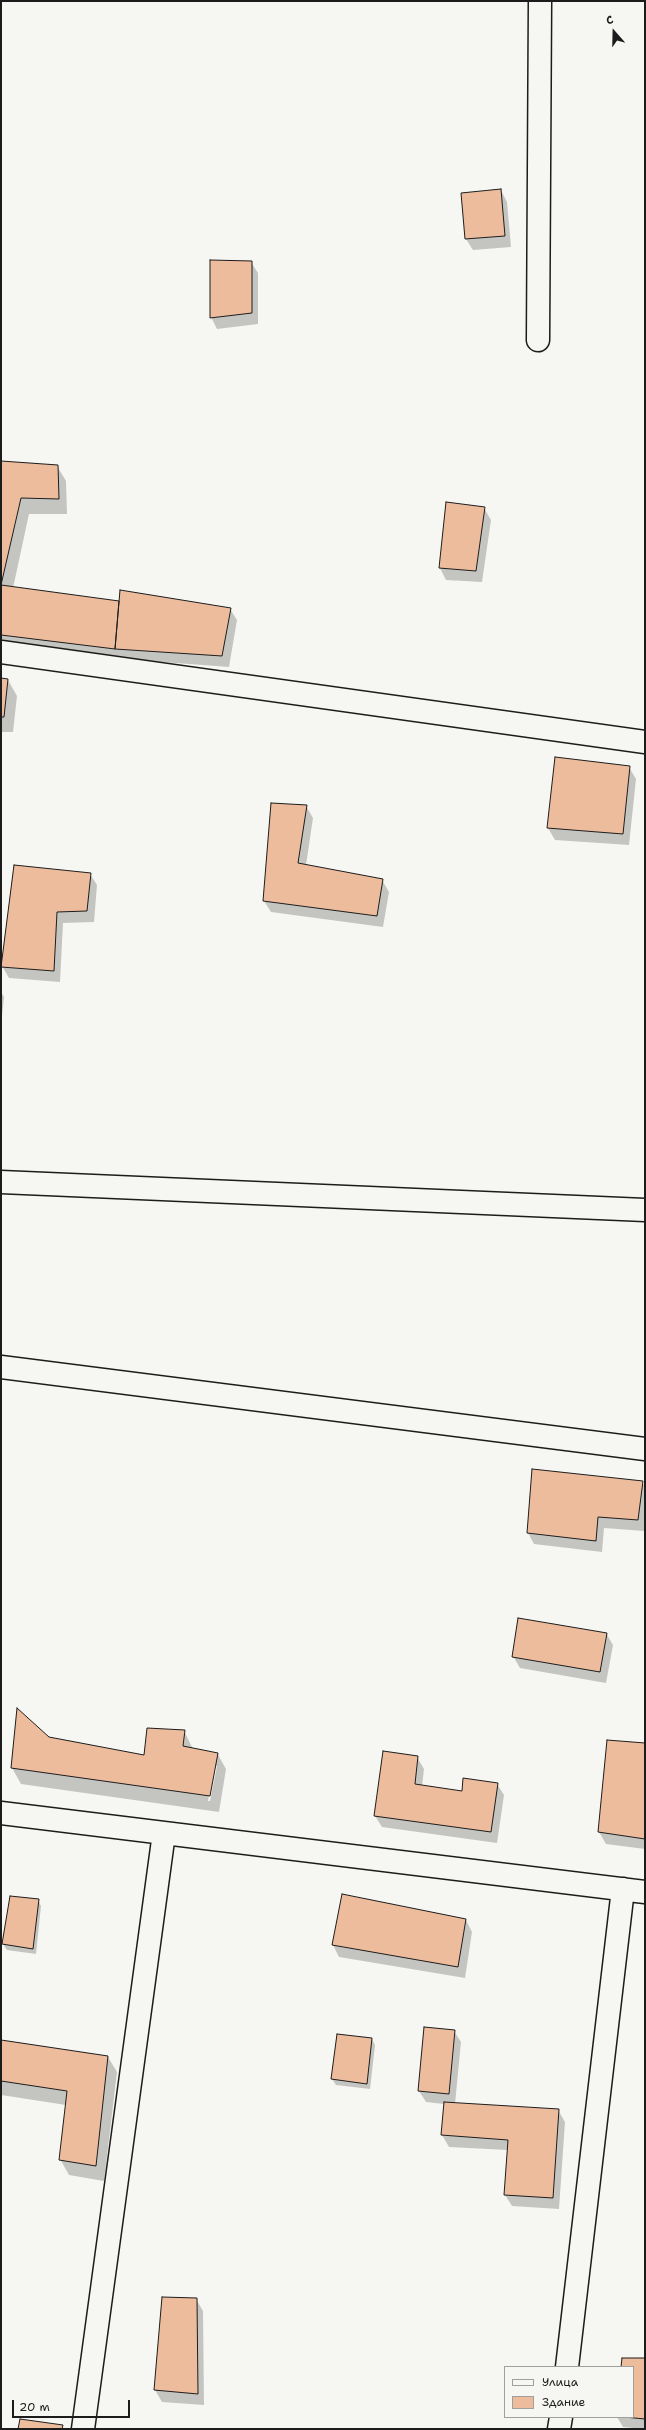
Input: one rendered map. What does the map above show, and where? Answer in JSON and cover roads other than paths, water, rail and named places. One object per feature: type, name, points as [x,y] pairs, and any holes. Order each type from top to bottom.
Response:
[{"type":"street","points":[[538,340],[540,1]]},
{"type":"street","points":[[1,652],[645,742]]},
{"type":"street","points":[[1,1182],[645,1210]]},
{"type":"street","points":[[1,1367],[645,1449]]},
{"type":"street","points":[[1,1813],[645,1892]]},
{"type":"street","points":[[83,2429],[164,1833]]},
{"type":"street","points":[[566,2366],[623,1889]]},
{"type":"street","points":[[559,2429],[561,2418]]}]
